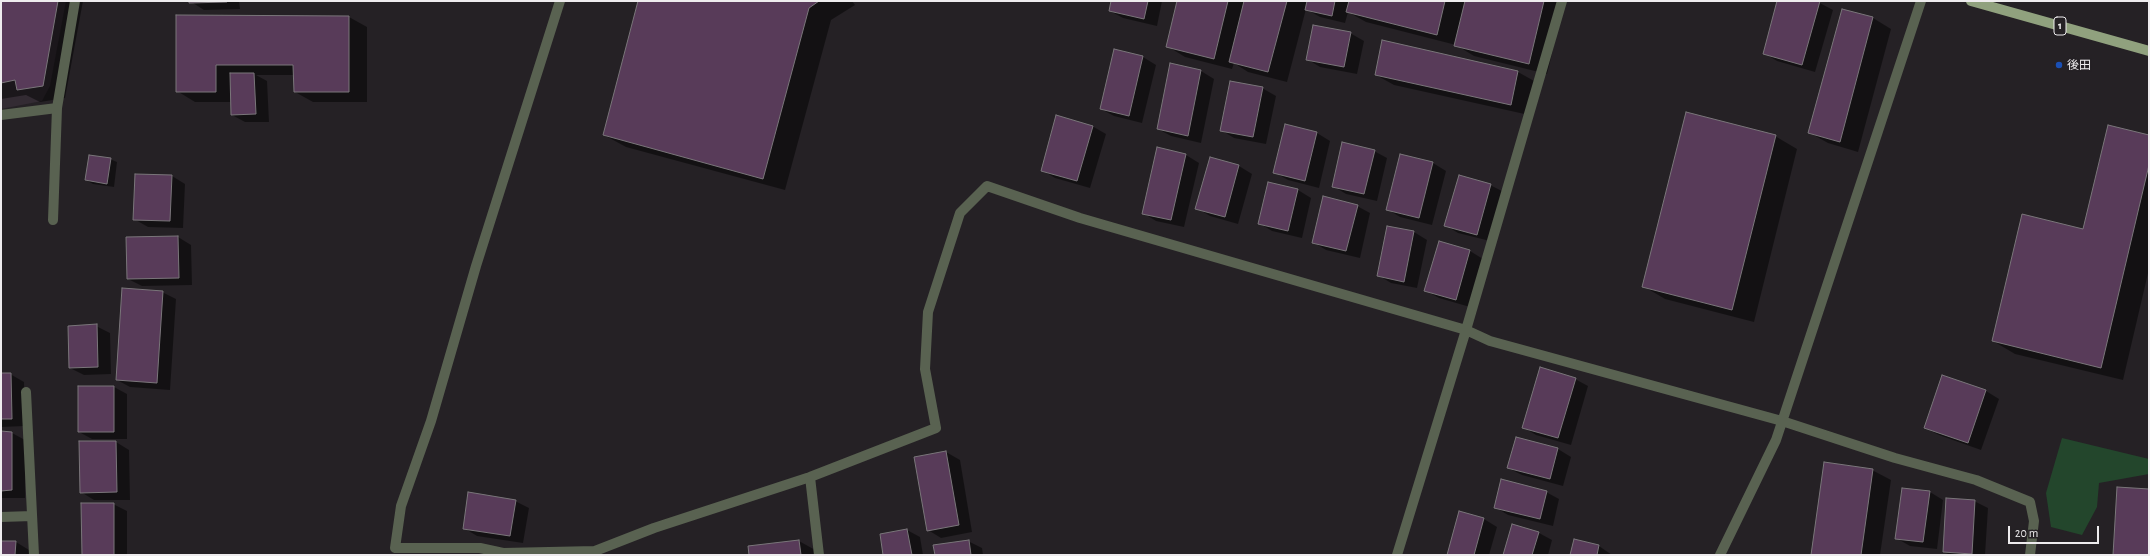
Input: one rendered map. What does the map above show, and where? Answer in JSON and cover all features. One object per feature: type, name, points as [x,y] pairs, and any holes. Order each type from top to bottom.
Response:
[{"type":"main road","name":"1","points":[[1971,1],[2149,50]]},
{"type":"street","points":[[53,220],[57,108],[75,1]]},
{"type":"street","points":[[560,1],[476,266],[431,422],[401,506],[395,548],[480,548],[503,553],[595,551],[654,528],[810,477],[936,428],[925,369],[928,312],[960,213],[987,186],[1080,218],[1466,330],[1490,341],[1782,421],[1895,458],[1976,480],[2030,502],[2034,521],[2030,555]]},
{"type":"street","points":[[1397,555],[1466,330],[1562,1]]},
{"type":"street","points":[[1720,555],[1776,440],[1921,1]]},
{"type":"street","points":[[1,115],[57,108]]},
{"type":"street","points":[[26,392],[34,555]]},
{"type":"street","points":[[810,477],[819,555]]},
{"type":"street","points":[[1,517],[32,516]]},
{"type":"shaded area","points":[[1,1],[66,1],[50,86],[42,101],[1,109]]},
{"type":"green space","points":[[2062,438],[2149,459],[2149,474],[2099,483],[2097,507],[2082,535],[2051,527],[2046,493]]},
{"type":"building","points":[[1,1],[58,1],[43,86],[17,90],[15,80],[1,83]]},
{"type":"building","points":[[189,1],[227,1],[227,2],[189,3]]},
{"type":"building","points":[[638,1],[819,1],[809,8],[763,179],[603,135]]},
{"type":"building","points":[[1111,1],[1148,1],[1144,19],[1109,11]]},
{"type":"building","points":[[1177,1],[1228,1],[1214,59],[1166,47]]},
{"type":"building","points":[[1244,1],[1287,1],[1268,72],[1229,62]]},
{"type":"building","points":[[1307,1],[1335,1],[1332,16],[1305,10]]},
{"type":"building","points":[[1349,1],[1445,1],[1437,35],[1346,12]]},
{"type":"building","points":[[1465,1],[1544,1],[1529,64],[1454,46]]},
{"type":"building","points":[[1777,1],[1820,1],[1802,65],[1763,54]]},
{"type":"building","points":[[1842,9],[1873,17],[1840,142],[1808,133]]},
{"type":"building","points":[[176,15],[349,16],[349,92],[294,92],[293,65],[216,65],[216,92],[176,92]]},
{"type":"building","points":[[1313,25],[1351,32],[1344,67],[1306,60]]},
{"type":"building","points":[[1382,40],[1518,71],[1511,105],[1375,75]]},
{"type":"building","points":[[1114,49],[1143,56],[1129,116],[1100,109]]},
{"type":"building","points":[[1170,63],[1201,70],[1188,136],[1157,129]]},
{"type":"building","points":[[230,73],[254,73],[256,114],[231,115]]},
{"type":"building","points":[[1230,81],[1263,87],[1253,137],[1220,131]]},
{"type":"building","points":[[1686,112],[1776,135],[1732,310],[1642,287]]},
{"type":"building","points":[[1056,115],[1093,126],[1077,181],[1041,171]]},
{"type":"building","points":[[1285,124],[1317,132],[1305,181],[1273,173]]},
{"type":"building","points":[[2108,125],[2149,135],[2149,165],[2101,368],[1992,341],[2022,214],[2083,229]]},
{"type":"building","points":[[1342,142],[1375,150],[1364,194],[1332,187]]},
{"type":"building","points":[[1157,147],[1186,154],[1171,220],[1142,214]]},
{"type":"building","points":[[1400,154],[1433,162],[1419,218],[1386,210]]},
{"type":"building","points":[[89,155],[111,158],[107,184],[85,180]]},
{"type":"building","points":[[1210,157],[1239,165],[1225,217],[1195,209]]},
{"type":"building","points":[[135,174],[172,175],[170,221],[133,220]]},
{"type":"building","points":[[1459,175],[1491,184],[1477,235],[1444,226]]},
{"type":"building","points":[[1268,182],[1298,189],[1288,231],[1258,224]]},
{"type":"building","points":[[1323,196],[1358,205],[1346,251],[1312,243]]},
{"type":"building","points":[[1387,226],[1414,231],[1404,282],[1377,276]]},
{"type":"building","points":[[178,236],[179,278],[127,279],[126,237]]},
{"type":"building","points":[[1439,241],[1470,250],[1456,300],[1424,291]]},
{"type":"building","points":[[122,288],[163,291],[157,383],[116,380]]},
{"type":"building","points":[[97,324],[98,367],[69,368],[68,326]]},
{"type":"building","points":[[1540,367],[1576,378],[1558,438],[1522,428]]},
{"type":"building","points":[[1,373],[11,373],[12,419],[1,419]]},
{"type":"building","points":[[1942,375],[1986,390],[1968,443],[1924,428]]},
{"type":"building","points":[[78,386],[114,386],[114,432],[78,432]]},
{"type":"building","points":[[1,431],[12,432],[12,490],[1,491]]},
{"type":"building","points":[[1516,437],[1558,448],[1550,479],[1507,468]]},
{"type":"building","points":[[79,441],[116,441],[117,492],[80,493]]},
{"type":"building","points":[[946,451],[959,525],[927,531],[914,457]]},
{"type":"building","points":[[1824,462],[1873,469],[1861,555],[1811,555]]},
{"type":"building","points":[[1501,479],[1547,491],[1540,519],[1494,508]]},
{"type":"building","points":[[2117,487],[2149,489],[2149,555],[2113,555]]},
{"type":"building","points":[[1902,488],[1930,491],[1923,542],[1895,539]]},
{"type":"building","points":[[468,492],[516,500],[510,536],[463,529]]},
{"type":"building","points":[[1946,498],[1975,500],[1972,554],[1943,552]]},
{"type":"building","points":[[81,503],[114,503],[114,555],[82,555]]},
{"type":"building","points":[[1459,511],[1484,518],[1474,555],[1447,555]]},
{"type":"building","points":[[1512,524],[1539,532],[1532,555],[1503,555]]},
{"type":"building","points":[[907,529],[912,555],[883,555],[880,534]]},
{"type":"building","points":[[1574,539],[1599,545],[1597,555],[1570,555]]},
{"type":"building","points":[[799,540],[801,555],[749,555],[748,546]]},
{"type":"building","points":[[969,540],[971,555],[935,555],[933,545]]},
{"type":"building","points":[[1,541],[16,541],[15,555],[1,555]]},
{"type":"place","name":"後田","points":[[2059,65]]}]
